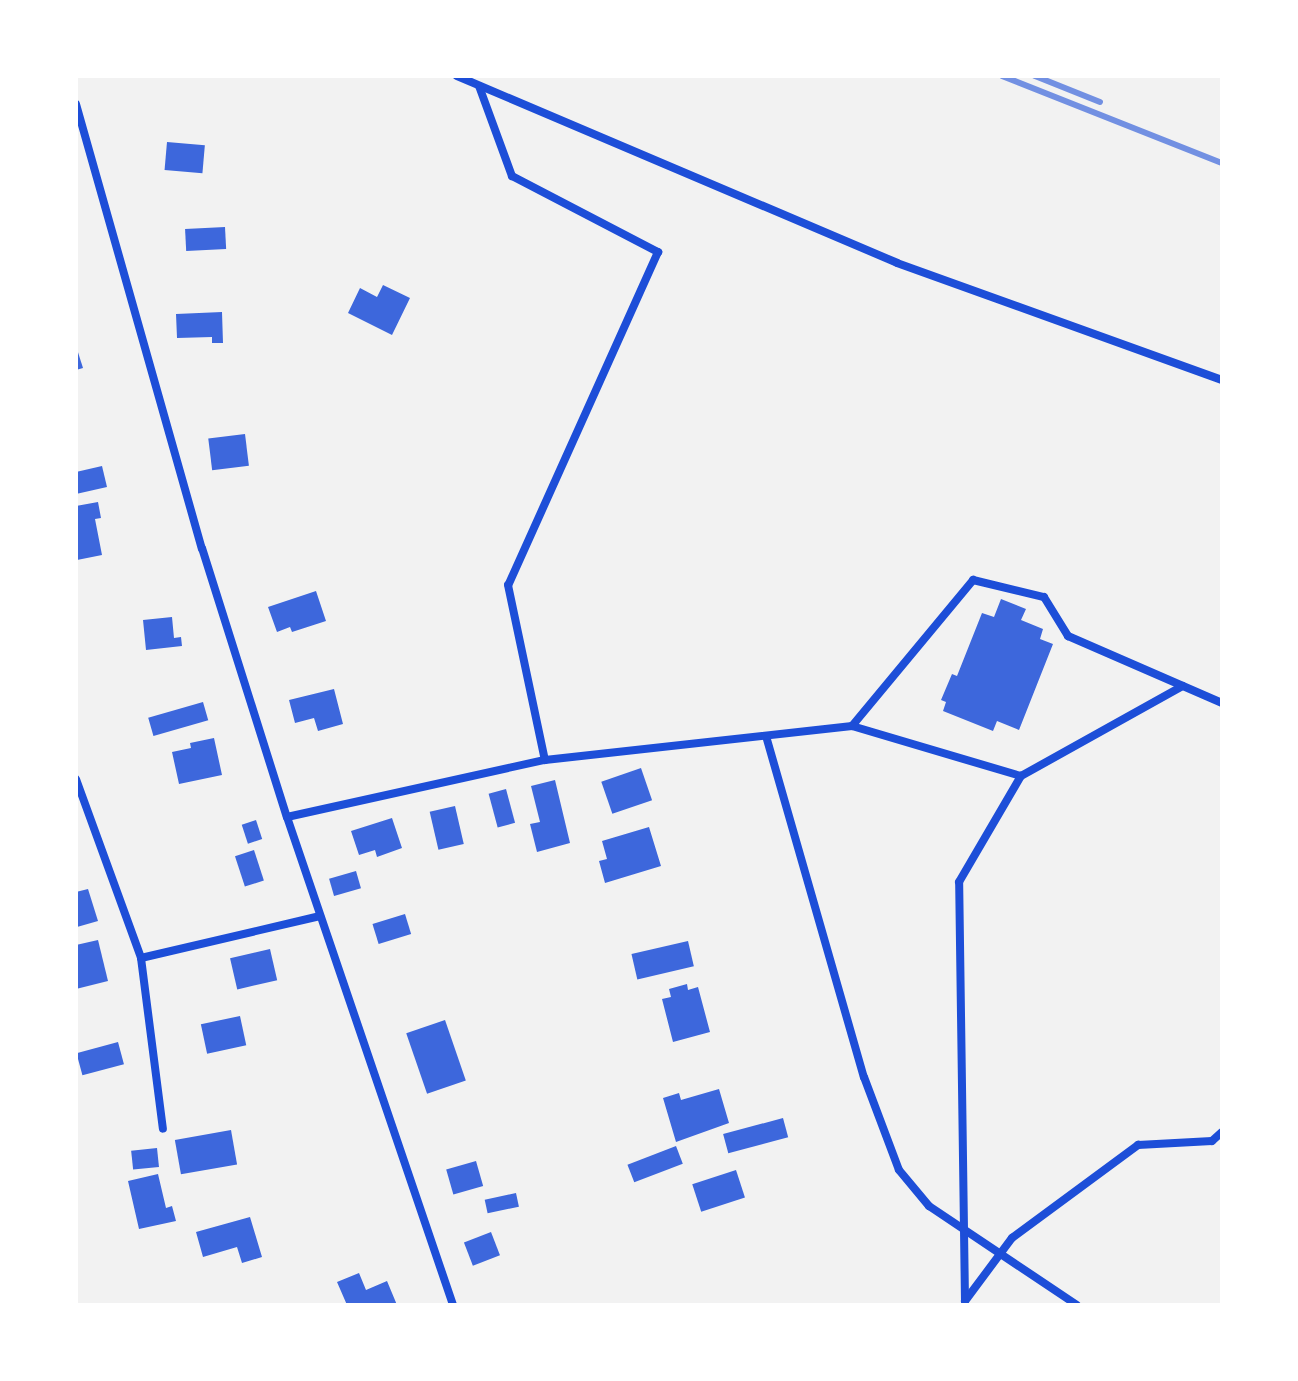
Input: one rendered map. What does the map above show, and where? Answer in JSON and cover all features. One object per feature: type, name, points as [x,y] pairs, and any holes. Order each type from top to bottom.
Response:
[{"type":"street","points":[[457,76],[897,263],[1222,380]]},
{"type":"street","points":[[479,86],[512,176],[658,252],[508,585],[545,760]]},
{"type":"street","points":[[76,104],[202,548],[287,817],[453,1305]]},
{"type":"street","points":[[852,726],[973,580],[1044,597],[1068,636],[1222,703]]},
{"type":"street","points":[[964,1303],[959,882],[1021,776],[1183,686]]},
{"type":"street","points":[[287,817],[545,760],[852,726],[1021,776]]},
{"type":"street","points":[[766,736],[864,1077],[899,1170],[929,1206],[1077,1305]]},
{"type":"street","points":[[76,779],[141,958],[163,1129]]},
{"type":"street","points":[[141,958],[320,916]]},
{"type":"street","points":[[964,1303],[1012,1238],[1138,1145],[1212,1141],[1222,1132]]},
{"type":"building","points":[[167,142],[205,145],[202,173],[165,170]]},
{"type":"building","points":[[225,227],[226,249],[186,251],[185,229]]},
{"type":"building","points":[[383,285],[410,298],[392,335],[348,313],[360,288],[377,297]]},
{"type":"building","points":[[222,312],[223,343],[212,343],[212,337],[177,338],[176,314]]},
{"type":"building","points":[[76,346],[83,368],[76,370]]},
{"type":"building","points":[[245,434],[249,466],[212,470],[208,439]]},
{"type":"building","points":[[102,466],[107,487],[76,494],[76,472]]},
{"type":"building","points":[[98,502],[101,518],[95,519],[102,555],[77,560],[76,506]]},
{"type":"building","points":[[316,591],[326,621],[292,632],[290,627],[277,632],[268,607]]},
{"type":"building","points":[[1001,599],[1026,609],[1021,620],[1043,629],[1040,639],[1053,644],[1019,730],[997,721],[993,731],[943,711],[946,702],[941,700],[952,674],[957,676],[982,613],[994,617]]},
{"type":"building","points":[[172,617],[174,638],[181,637],[182,646],[146,650],[143,620]]},
{"type":"building","points":[[334,689],[343,724],[318,731],[314,718],[295,723],[289,700]]},
{"type":"building","points":[[203,702],[208,720],[153,736],[148,718]]},
{"type":"building","points":[[214,738],[222,775],[179,784],[172,752],[191,748],[190,743]]},
{"type":"building","points":[[641,768],[652,800],[612,814],[601,782]]},
{"type":"building","points":[[555,780],[570,843],[537,852],[530,824],[540,822],[531,786]]},
{"type":"building","points":[[506,789],[515,823],[498,827],[489,794]]},
{"type":"building","points":[[455,806],[464,844],[438,850],[430,812]]},
{"type":"building","points":[[392,818],[402,848],[377,857],[375,850],[359,855],[351,831]]},
{"type":"building","points":[[256,820],[262,839],[248,844],[242,825]]},
{"type":"building","points":[[649,827],[661,866],[605,883],[599,861],[607,859],[602,841]]},
{"type":"building","points":[[254,850],[264,880],[245,887],[235,856]]},
{"type":"building","points":[[356,871],[361,888],[334,896],[329,879]]},
{"type":"building","points":[[88,889],[98,921],[77,927],[76,892]]},
{"type":"building","points":[[405,914],[411,934],[379,944],[372,924]]},
{"type":"building","points":[[98,940],[108,981],[76,989],[76,945]]},
{"type":"building","points":[[688,941],[694,966],[637,979],[631,954]]},
{"type":"building","points":[[270,949],[277,980],[237,989],[230,958]]},
{"type":"building","points":[[687,984],[688,990],[698,987],[710,1032],[673,1042],[662,999],[671,997],[669,989]]},
{"type":"building","points":[[240,1016],[246,1045],[207,1054],[201,1024]]},
{"type":"building","points":[[445,1020],[466,1081],[427,1094],[406,1033]]},
{"type":"building","points":[[118,1042],[124,1064],[82,1075],[76,1053]]},
{"type":"building","points":[[719,1089],[729,1123],[676,1142],[663,1098],[679,1093],[681,1100]]},
{"type":"building","points":[[783,1118],[788,1137],[728,1153],[723,1134]]},
{"type":"building","points":[[231,1130],[237,1164],[181,1174],[175,1140]]},
{"type":"building","points":[[676,1146],[683,1164],[634,1182],[627,1165]]},
{"type":"building","points":[[157,1148],[159,1167],[133,1170],[131,1151]]},
{"type":"building","points":[[476,1161],[483,1186],[453,1195],[446,1170]]},
{"type":"building","points":[[736,1170],[745,1198],[701,1212],[692,1184]]},
{"type":"building","points":[[158,1174],[166,1208],[172,1206],[176,1221],[139,1229],[128,1181]]},
{"type":"building","points":[[516,1193],[519,1207],[488,1213],[485,1200]]},
{"type":"building","points":[[250,1217],[262,1257],[242,1263],[237,1247],[203,1257],[196,1232]]},
{"type":"building","points":[[491,1232],[500,1255],[473,1266],[464,1242]]},
{"type":"building","points":[[359,1273],[366,1290],[387,1281],[397,1305],[347,1305],[337,1282]]},
{"type":"railway","points":[[1002,76],[1222,163]]},
{"type":"railway","points":[[1035,76],[1100,102]]}]
